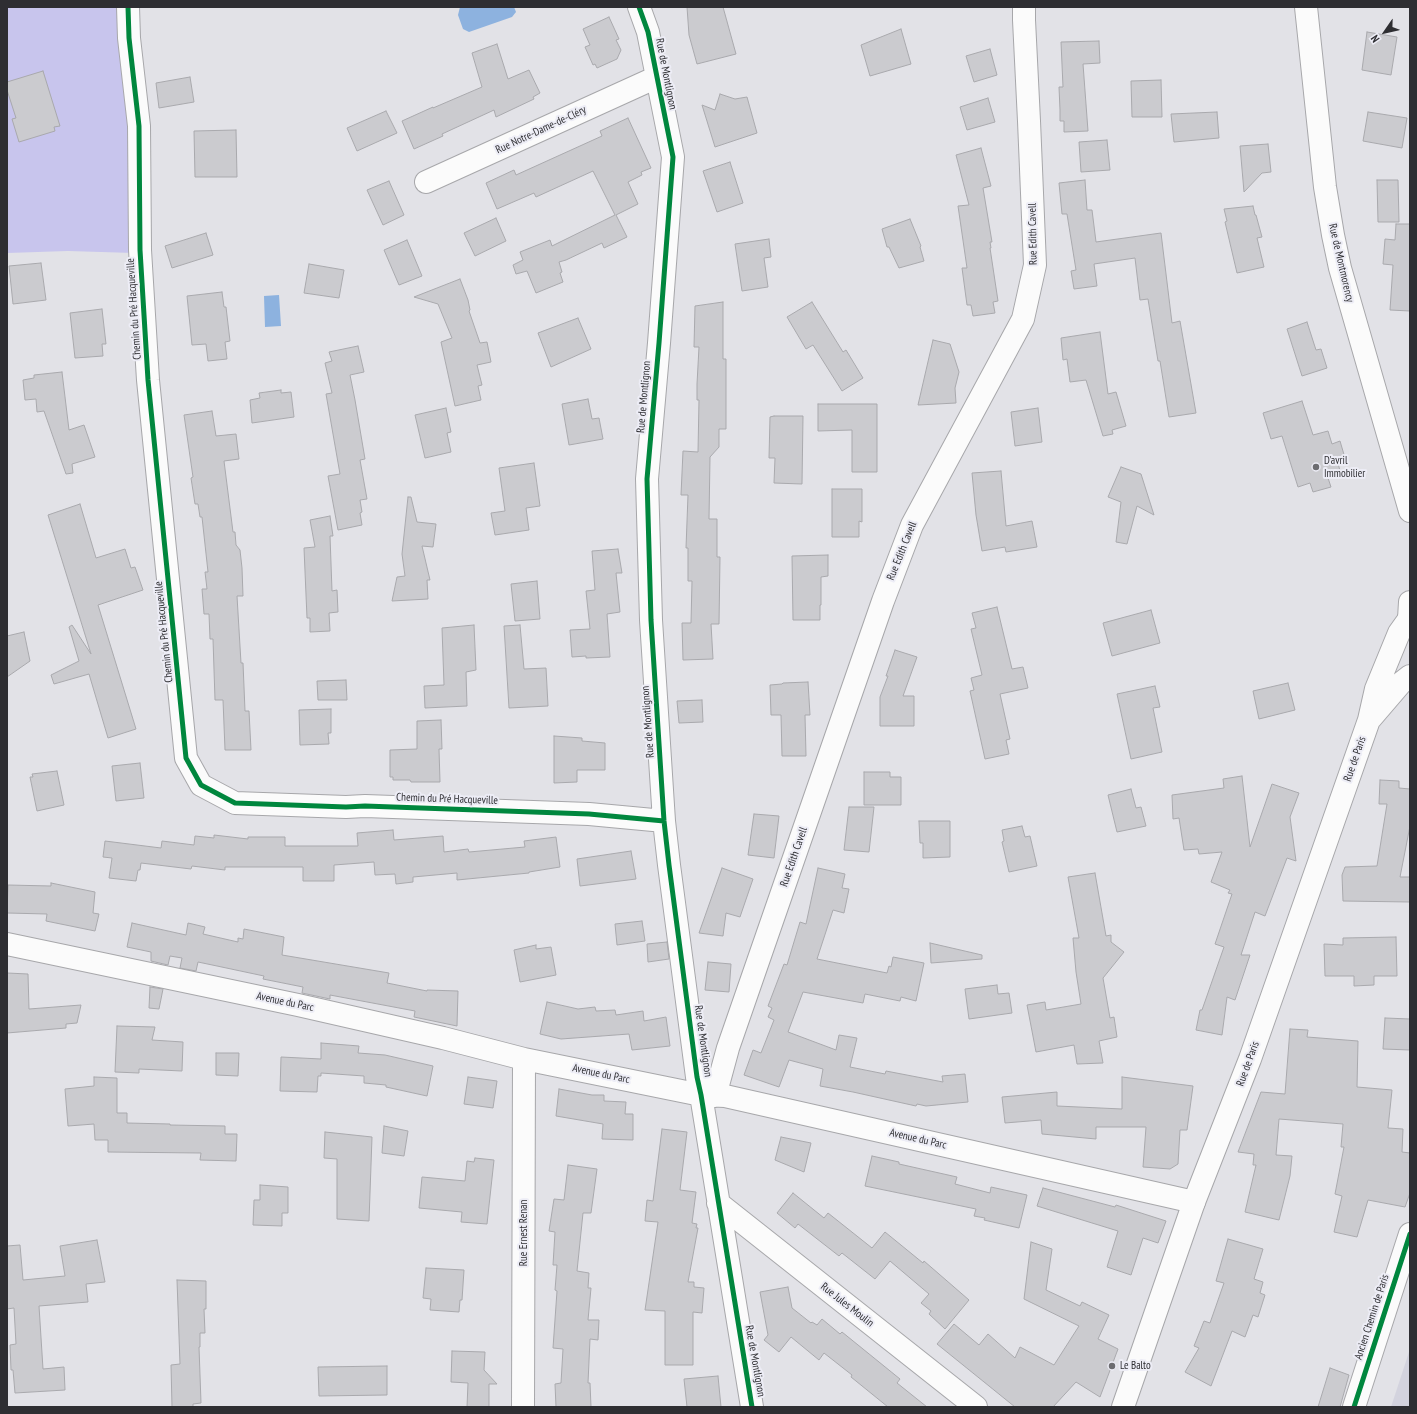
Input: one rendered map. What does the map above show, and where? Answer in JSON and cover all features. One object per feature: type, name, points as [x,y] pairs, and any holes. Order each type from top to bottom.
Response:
[{"type":"street","name":"Chemin du Pré Hacqueville","points":[[128,7],[139,126],[140,250],[148,380],[186,758],[201,785],[235,803],[589,814],[664,821]]},
{"type":"street","name":"Rue de Montlignon","points":[[639,7],[648,32],[673,158],[647,478],[651,620],[664,821],[668,865],[697,1077],[708,1095],[718,1203],[752,1407]]},
{"type":"street","name":"Rue Edith Cavell","points":[[708,1095],[734,1034],[882,600],[906,539],[912,525],[1023,319],[1035,264],[1024,7]]},
{"type":"street","name":"Rue de Montmorency","points":[[1306,7],[1325,187],[1333,236],[1340,268],[1410,511]]},
{"type":"street","name":"Rue Notre-Dame-de-Cléry","points":[[426,182],[657,77]]},
{"type":"street","name":"Rue de Paris","points":[[1123,1407],[1194,1202],[1249,1063],[1369,720],[1376,689],[1399,632],[1410,615]]},
{"type":"street","name":"Rue de Paris","points":[[1369,720],[1401,683],[1410,676]]},
{"type":"street","name":"Avenue du Parc","points":[[7,944],[298,1005],[443,1038],[524,1059],[708,1095],[725,1096],[1194,1202]]},
{"type":"street","name":"Rue Ernest Renan","points":[[523,1407],[524,1059]]},
{"type":"street","name":"Rue Jules Moulin","points":[[718,1203],[976,1407]]},
{"type":"street","name":"Ancien Chemin de Paris","points":[[1354,1407],[1410,1234]]},
{"type":"shaded area","points":[[7,7],[119,7],[132,124],[134,253],[68,251],[7,253]]},
{"type":"shaded area","points":[[460,7],[514,7],[516,12],[512,17],[469,32],[463,29],[458,15]]},
{"type":"shaded area","points":[[279,295],[281,326],[265,327],[264,296]]},
{"type":"shaded area","points":[[1410,1349],[1410,1407],[1391,1407]]},
{"type":"building","points":[[687,7],[723,7],[736,54],[697,64],[689,35]]},
{"type":"building","points":[[609,17],[619,39],[616,40],[621,50],[617,59],[597,68],[595,64],[593,65],[585,47],[590,45],[583,29]]},
{"type":"building","points":[[901,29],[911,64],[870,76],[861,45]]},
{"type":"building","points":[[1367,32],[1397,37],[1391,75],[1362,70]]},
{"type":"building","points":[[1099,41],[1100,63],[1083,64],[1088,131],[1064,132],[1064,121],[1060,121],[1059,87],[1063,87],[1061,42]]},
{"type":"building","points":[[497,44],[508,79],[529,70],[540,93],[533,97],[534,99],[496,117],[494,110],[442,134],[443,136],[414,149],[402,121],[482,87],[472,53]]},
{"type":"building","points":[[990,49],[997,75],[974,82],[966,56]]},
{"type":"building","points":[[43,71],[60,126],[54,127],[55,131],[19,142],[12,119],[16,118],[7,90],[7,82]]},
{"type":"building","points":[[190,77],[194,102],[159,108],[156,83]]},
{"type":"building","points":[[1161,80],[1162,117],[1132,117],[1131,81]]},
{"type":"building","points":[[720,94],[735,99],[747,97],[757,133],[715,147],[702,105],[715,110]]},
{"type":"building","points":[[988,98],[995,122],[967,130],[960,107]]},
{"type":"building","points":[[386,111],[397,133],[357,151],[347,128]]},
{"type":"building","points":[[1217,112],[1219,138],[1174,142],[1171,114]]},
{"type":"building","points":[[1368,112],[1407,118],[1402,148],[1363,141]]},
{"type":"building","points":[[628,118],[651,168],[641,172],[642,175],[628,182],[638,204],[616,215],[627,237],[604,248],[602,243],[559,262],[563,282],[536,293],[527,271],[516,274],[513,265],[523,260],[520,252],[550,240],[552,246],[615,215],[593,171],[536,197],[534,193],[497,209],[486,183],[514,170],[516,175],[602,136],[600,131]]},
{"type":"building","points":[[236,130],[237,177],[195,177],[194,131]]},
{"type":"building","points":[[1107,140],[1110,170],[1081,172],[1079,142]]},
{"type":"building","points":[[1268,144],[1271,172],[1262,173],[1244,192],[1240,146]]},
{"type":"building","points":[[981,148],[991,186],[983,188],[992,242],[990,242],[990,248],[998,301],[993,302],[995,313],[973,316],[971,305],[967,305],[962,268],[967,268],[958,206],[969,205],[956,155]]},
{"type":"building","points":[[730,162],[743,203],[717,212],[703,171]]},
{"type":"building","points":[[1085,180],[1087,210],[1092,210],[1096,242],[1161,233],[1172,323],[1180,321],[1196,413],[1169,417],[1148,299],[1140,300],[1135,258],[1094,264],[1097,286],[1074,289],[1071,271],[1076,270],[1067,214],[1062,214],[1059,183]]},
{"type":"building","points":[[1377,180],[1398,180],[1399,222],[1378,222]]},
{"type":"building","points":[[389,181],[404,215],[383,225],[367,190]]},
{"type":"building","points":[[1253,206],[1262,237],[1257,238],[1264,267],[1237,273],[1225,222],[1227,221],[1224,209]]},
{"type":"building","points":[[496,218],[506,241],[475,256],[464,233]]},
{"type":"building","points":[[910,219],[921,246],[924,261],[899,268],[889,247],[887,247],[882,229]]},
{"type":"building","points":[[1396,224],[1410,224],[1410,311],[1390,310],[1393,265],[1383,264],[1385,239],[1395,240]]},
{"type":"building","points":[[206,233],[213,255],[172,268],[165,246]]},
{"type":"building","points":[[769,239],[771,257],[764,258],[768,287],[742,291],[735,244]]},
{"type":"building","points":[[407,240],[422,276],[399,285],[384,250]]},
{"type":"building","points":[[41,263],[46,300],[13,304],[9,266]]},
{"type":"building","points":[[309,264],[344,270],[339,298],[304,293]]},
{"type":"building","points":[[460,279],[468,300],[469,311],[480,343],[487,342],[491,362],[477,365],[482,385],[478,386],[481,400],[455,406],[441,342],[452,338],[438,304],[414,297]]},
{"type":"building","points":[[222,292],[224,307],[226,307],[230,341],[225,342],[227,359],[208,361],[206,344],[192,345],[187,296]]},
{"type":"building","points":[[723,302],[723,359],[726,359],[726,429],[719,429],[719,447],[710,457],[709,519],[717,519],[717,557],[720,557],[719,624],[711,624],[713,659],[683,660],[682,623],[691,623],[692,581],[688,581],[688,548],[686,548],[688,495],[681,495],[683,451],[698,452],[699,400],[697,400],[697,384],[699,347],[694,347],[695,306]]},
{"type":"building","points":[[812,302],[843,352],[846,350],[863,378],[842,391],[813,345],[806,349],[787,317]]},
{"type":"building","points":[[102,309],[106,344],[102,344],[103,356],[75,358],[70,313]]},
{"type":"building","points":[[578,318],[591,349],[551,367],[538,333]]},
{"type":"building","points":[[1307,322],[1316,350],[1321,349],[1327,368],[1302,376],[1287,329]]},
{"type":"building","points":[[1100,332],[1108,394],[1116,392],[1126,426],[1112,430],[1113,434],[1103,436],[1086,380],[1070,382],[1067,359],[1063,360],[1061,338]]},
{"type":"building","points":[[933,340],[950,344],[959,372],[955,388],[956,403],[918,405]]},
{"type":"building","points":[[358,346],[364,372],[350,375],[365,459],[360,460],[367,499],[360,500],[362,525],[338,530],[328,476],[340,474],[326,394],[332,393],[325,363],[332,361],[329,352]]},
{"type":"building","points":[[62,372],[69,430],[84,425],[95,457],[72,464],[73,473],[66,474],[44,411],[37,412],[36,399],[25,400],[23,380],[34,378],[34,375]]},
{"type":"building","points":[[281,390],[281,393],[291,392],[294,417],[252,423],[250,400],[260,398],[259,393]]},
{"type":"building","points":[[588,399],[592,419],[599,418],[603,439],[569,445],[562,404]]},
{"type":"building","name":"D'avril Immobilier","points":[[1302,401],[1313,435],[1328,431],[1332,444],[1340,441],[1345,458],[1337,460],[1341,474],[1328,478],[1331,487],[1313,492],[1310,483],[1298,487],[1282,436],[1271,439],[1263,413]]},
{"type":"building","points":[[818,404],[877,404],[877,472],[852,472],[852,430],[818,431]]},
{"type":"building","points":[[446,408],[451,432],[447,433],[451,452],[425,458],[415,415]]},
{"type":"building","points":[[1038,408],[1042,442],[1015,446],[1011,412]]},
{"type":"building","points":[[212,411],[216,436],[236,434],[239,459],[224,461],[233,532],[235,532],[236,545],[240,550],[242,568],[243,596],[237,596],[241,663],[243,663],[245,711],[249,711],[251,750],[225,750],[223,700],[215,700],[213,639],[210,639],[209,614],[204,614],[202,589],[207,589],[205,572],[208,572],[202,517],[200,517],[198,504],[195,504],[191,478],[193,477],[184,415]]},
{"type":"building","points":[[803,416],[802,484],[774,483],[775,458],[769,458],[770,417]]},
{"type":"building","points":[[534,463],[540,506],[526,508],[529,530],[495,535],[491,513],[505,511],[499,468]]},
{"type":"building","points":[[1121,467],[1141,474],[1154,515],[1137,506],[1127,544],[1116,542],[1121,502],[1108,497]]},
{"type":"building","points":[[1001,471],[1006,526],[1032,521],[1037,547],[1006,552],[1005,547],[982,551],[976,515],[972,473]]},
{"type":"building","points":[[832,489],[862,489],[862,522],[859,521],[859,537],[832,537]]},
{"type":"building","points":[[408,497],[411,497],[417,522],[436,524],[433,547],[422,546],[430,580],[427,580],[428,599],[392,601],[397,577],[405,576],[402,554]]},
{"type":"building","points":[[80,504],[96,558],[125,549],[131,568],[135,567],[143,590],[98,605],[136,729],[108,738],[89,674],[54,684],[51,675],[79,661],[69,627],[72,625],[91,654],[48,515]]},
{"type":"building","points":[[330,516],[333,536],[330,536],[332,591],[337,590],[338,612],[329,613],[330,631],[310,632],[310,618],[307,618],[304,548],[315,547],[310,520]]},
{"type":"building","points":[[618,549],[622,573],[616,573],[620,612],[607,614],[610,657],[572,657],[570,630],[590,629],[586,591],[595,590],[592,551]]},
{"type":"building","points":[[828,555],[828,576],[821,577],[820,620],[793,620],[792,556]]},
{"type":"building","points":[[537,581],[540,619],[515,621],[511,584]]},
{"type":"building","points":[[997,607],[1012,669],[1023,667],[1028,688],[1000,694],[1010,739],[1006,740],[1009,754],[985,759],[970,691],[974,690],[971,678],[982,675],[971,629],[976,628],[972,613]]},
{"type":"building","points":[[1151,610],[1160,643],[1112,656],[1103,623]]},
{"type":"building","points":[[474,625],[476,670],[466,672],[467,706],[425,708],[424,686],[444,685],[442,628]]},
{"type":"building","points":[[520,625],[524,669],[546,668],[548,706],[509,708],[504,626]]},
{"type":"building","points":[[24,632],[30,661],[7,677],[7,636]]},
{"type":"building","points":[[895,650],[917,657],[903,696],[914,696],[914,726],[880,726],[880,697],[888,676],[886,676]]},
{"type":"building","points":[[346,680],[347,700],[318,700],[317,681]]},
{"type":"building","points":[[808,682],[810,715],[805,715],[806,756],[782,756],[781,715],[771,715],[770,685]]},
{"type":"building","points":[[1288,683],[1295,710],[1259,719],[1253,691]]},
{"type":"building","points":[[1155,686],[1160,707],[1153,708],[1162,752],[1131,759],[1117,694]]},
{"type":"building","points":[[702,700],[703,722],[679,723],[677,701]]},
{"type":"building","points":[[331,709],[331,733],[328,733],[329,744],[300,745],[299,710]]},
{"type":"building","points":[[441,720],[442,749],[439,749],[440,782],[411,782],[410,780],[393,780],[393,777],[390,777],[390,750],[417,749],[417,721]]},
{"type":"building","points":[[554,736],[582,738],[582,741],[605,743],[605,770],[577,770],[577,782],[554,783]]},
{"type":"building","points":[[140,763],[144,798],[116,801],[112,766]]},
{"type":"building","points":[[57,771],[64,805],[37,811],[30,777],[33,777],[32,774]]},
{"type":"building","points":[[864,772],[890,772],[890,777],[901,777],[901,805],[864,805]]},
{"type":"building","points":[[1242,776],[1250,847],[1272,784],[1299,793],[1290,817],[1296,861],[1287,858],[1265,916],[1255,912],[1241,955],[1250,955],[1235,1000],[1227,997],[1222,1035],[1196,1030],[1200,1010],[1202,1010],[1224,947],[1215,944],[1232,894],[1228,893],[1230,890],[1211,882],[1222,852],[1199,854],[1198,849],[1184,850],[1179,818],[1173,819],[1172,795],[1224,788],[1223,779]]},
{"type":"building","points":[[1380,780],[1399,781],[1399,788],[1410,789],[1410,826],[1400,877],[1410,877],[1410,902],[1343,901],[1342,875],[1345,867],[1377,866],[1387,804],[1379,804]]},
{"type":"building","points":[[1131,789],[1136,808],[1141,807],[1146,826],[1117,832],[1108,795]]},
{"type":"building","points":[[849,807],[874,807],[869,852],[844,850]]},
{"type":"building","points":[[754,814],[779,816],[774,858],[748,855]]},
{"type":"building","points":[[919,821],[950,821],[950,857],[923,858],[923,843],[920,843]]},
{"type":"building","points":[[1022,826],[1025,837],[1030,836],[1037,866],[1009,872],[1002,842],[1004,841],[1002,830]]},
{"type":"building","points":[[393,830],[394,840],[443,836],[444,852],[468,849],[469,852],[525,847],[524,841],[556,837],[560,867],[529,873],[457,880],[457,873],[413,877],[413,882],[396,884],[395,874],[375,875],[374,862],[334,865],[334,881],[303,881],[303,867],[225,867],[225,870],[192,866],[191,869],[141,863],[136,881],[109,878],[112,858],[103,857],[105,841],[161,848],[162,841],[194,845],[195,836],[214,838],[214,835],[248,839],[248,837],[285,837],[285,846],[358,846],[357,833]]},
{"type":"building","points":[[631,851],[636,879],[580,886],[577,859]]},
{"type":"building","points":[[722,868],[753,879],[740,917],[726,913],[723,936],[699,933]]},
{"type":"building","points":[[818,868],[845,874],[842,888],[849,889],[844,913],[833,910],[817,959],[887,973],[889,966],[891,967],[893,957],[924,963],[916,1001],[901,997],[900,1001],[865,994],[863,1003],[803,992],[788,1032],[836,1050],[839,1035],[857,1038],[850,1067],[885,1074],[886,1071],[943,1082],[942,1076],[965,1074],[968,1102],[926,1106],[917,1104],[916,1106],[820,1086],[823,1069],[789,1060],[779,1087],[744,1075],[753,1050],[761,1053],[774,1020],[768,1017],[772,1008],[768,1006],[784,964],[787,965],[800,922],[806,924]]},
{"type":"building","points":[[1095,873],[1106,936],[1111,935],[1111,942],[1124,952],[1103,978],[1110,1018],[1114,1017],[1117,1037],[1099,1041],[1103,1063],[1077,1064],[1074,1045],[1036,1052],[1027,1005],[1045,1002],[1046,1010],[1081,1004],[1073,938],[1079,938],[1068,877]]},
{"type":"building","points":[[51,883],[95,892],[93,913],[99,914],[95,931],[46,921],[47,914],[7,913],[8,885],[51,886]]},
{"type":"building","points":[[642,921],[645,941],[617,945],[615,924]]},
{"type":"building","points":[[132,923],[186,935],[188,923],[205,927],[203,934],[238,942],[238,938],[243,939],[244,929],[284,937],[282,955],[389,973],[387,983],[427,991],[458,991],[457,1026],[414,1017],[415,1011],[330,995],[330,999],[302,993],[303,987],[263,979],[264,976],[198,962],[196,971],[180,968],[182,958],[170,956],[168,965],[151,961],[151,952],[127,947]]},
{"type":"building","points":[[1396,937],[1397,976],[1374,976],[1374,985],[1354,986],[1354,976],[1325,976],[1324,944],[1343,945],[1343,938]]},
{"type":"building","points":[[667,942],[669,959],[648,962],[647,944]]},
{"type":"building","points":[[930,943],[982,955],[982,959],[931,963]]},
{"type":"building","points":[[536,945],[536,949],[551,947],[556,975],[520,982],[514,950]]},
{"type":"building","points":[[708,962],[731,964],[729,992],[705,990]]},
{"type":"building","points":[[7,973],[28,974],[29,1009],[81,1005],[77,1023],[66,1024],[66,1028],[7,1033]]},
{"type":"building","points":[[997,985],[998,994],[1009,993],[1012,1013],[969,1019],[965,989]]},
{"type":"building","points":[[150,987],[163,989],[159,1009],[149,1008]]},
{"type":"building","points":[[547,1002],[578,1009],[595,1007],[596,1011],[615,1010],[616,1015],[643,1011],[644,1021],[666,1017],[670,1046],[632,1050],[629,1034],[561,1039],[540,1034]]},
{"type":"building","points":[[1385,1018],[1410,1019],[1410,1050],[1383,1049]]},
{"type":"building","points":[[117,1026],[155,1027],[152,1040],[183,1042],[182,1071],[139,1069],[139,1073],[115,1072]]},
{"type":"building","points":[[1290,1029],[1308,1030],[1307,1037],[1358,1041],[1357,1087],[1392,1090],[1388,1128],[1403,1129],[1402,1152],[1410,1153],[1410,1193],[1405,1207],[1368,1200],[1357,1237],[1334,1232],[1342,1196],[1335,1194],[1344,1147],[1341,1147],[1343,1124],[1279,1119],[1276,1155],[1292,1156],[1290,1176],[1279,1220],[1245,1212],[1256,1165],[1253,1165],[1254,1154],[1238,1152],[1261,1092],[1285,1094]]},
{"type":"building","points":[[321,1043],[359,1046],[358,1053],[385,1055],[433,1066],[427,1096],[386,1087],[386,1085],[364,1083],[364,1076],[321,1073],[321,1076],[318,1076],[317,1092],[280,1091],[281,1057],[321,1059]]},
{"type":"building","points":[[216,1053],[239,1053],[238,1076],[216,1075]]},
{"type":"building","points":[[94,1077],[117,1078],[117,1113],[127,1113],[127,1123],[225,1126],[225,1134],[237,1134],[236,1161],[200,1160],[201,1153],[108,1152],[108,1140],[95,1140],[94,1124],[68,1126],[65,1089],[94,1086]]},
{"type":"building","points":[[468,1077],[497,1081],[493,1108],[464,1104]]},
{"type":"building","points":[[1122,1077],[1193,1086],[1187,1130],[1180,1130],[1178,1164],[1170,1169],[1143,1167],[1146,1127],[1096,1127],[1096,1139],[1042,1134],[1041,1120],[1005,1123],[1002,1097],[1057,1092],[1057,1106],[1122,1109]]},
{"type":"building","points":[[559,1089],[592,1095],[604,1095],[604,1101],[626,1102],[625,1114],[633,1114],[633,1140],[602,1139],[603,1124],[556,1116]]},
{"type":"building","points":[[384,1126],[408,1131],[404,1156],[382,1153]]},
{"type":"building","points":[[662,1129],[687,1132],[680,1190],[696,1192],[692,1223],[697,1224],[696,1228],[698,1228],[688,1282],[694,1282],[694,1287],[704,1288],[702,1313],[693,1312],[693,1365],[665,1365],[665,1311],[645,1310],[658,1222],[645,1221],[647,1200],[653,1201]]},
{"type":"building","points":[[325,1132],[372,1137],[369,1221],[337,1219],[337,1159],[324,1158]]},
{"type":"building","points":[[781,1137],[811,1143],[804,1172],[775,1160]]},
{"type":"building","points":[[872,1156],[899,1162],[899,1164],[957,1177],[955,1184],[990,1193],[991,1187],[1027,1195],[1019,1228],[984,1220],[985,1218],[974,1216],[976,1209],[865,1186]]},
{"type":"building","points":[[475,1158],[494,1160],[487,1224],[461,1222],[462,1212],[419,1208],[422,1177],[465,1181],[467,1161],[474,1162]]},
{"type":"building","points":[[568,1165],[597,1169],[591,1213],[583,1213],[577,1271],[589,1273],[588,1288],[591,1288],[588,1320],[599,1320],[598,1340],[590,1339],[588,1383],[590,1383],[591,1407],[556,1407],[555,1384],[561,1383],[563,1349],[553,1348],[557,1291],[555,1290],[557,1265],[553,1265],[555,1232],[549,1231],[554,1199],[564,1200]]},
{"type":"building","points":[[260,1185],[288,1187],[288,1213],[282,1213],[282,1226],[253,1225],[254,1200],[260,1200]]},
{"type":"building","points":[[1043,1188],[1115,1207],[1116,1205],[1166,1221],[1158,1243],[1143,1238],[1131,1275],[1107,1267],[1118,1231],[1037,1206]]},
{"type":"building","points":[[793,1193],[824,1218],[828,1213],[872,1248],[885,1232],[923,1263],[924,1261],[969,1300],[945,1329],[929,1314],[931,1311],[921,1303],[929,1294],[890,1261],[875,1279],[842,1253],[839,1256],[798,1224],[795,1228],[777,1213]]},
{"type":"building","points":[[1228,1239],[1263,1249],[1254,1279],[1263,1282],[1260,1293],[1265,1295],[1258,1317],[1253,1315],[1245,1337],[1232,1331],[1211,1386],[1185,1372],[1199,1348],[1194,1346],[1204,1321],[1210,1323],[1224,1283],[1216,1281]]},
{"type":"building","points":[[97,1240],[105,1282],[86,1284],[88,1302],[39,1306],[43,1369],[64,1367],[65,1390],[15,1393],[13,1370],[11,1370],[10,1345],[16,1344],[14,1308],[7,1309],[7,1246],[20,1245],[23,1280],[65,1276],[60,1246]]},
{"type":"building","points":[[1031,1242],[1052,1249],[1046,1290],[1080,1306],[1082,1302],[1109,1315],[1098,1339],[1118,1349],[1100,1397],[1076,1382],[1053,1407],[1015,1407],[937,1344],[954,1324],[979,1345],[988,1334],[1015,1358],[1020,1347],[1054,1365],[1079,1326],[1024,1299]]},
{"type":"building","points":[[426,1268],[464,1270],[462,1300],[460,1300],[459,1312],[430,1310],[431,1299],[423,1298]]},
{"type":"building","points":[[177,1280],[206,1281],[206,1309],[204,1309],[205,1333],[200,1333],[199,1347],[201,1403],[193,1404],[193,1407],[172,1407],[171,1365],[180,1364]]},
{"type":"building","points":[[788,1287],[792,1308],[811,1323],[812,1322],[817,1325],[822,1319],[840,1334],[842,1332],[900,1379],[897,1383],[927,1407],[888,1407],[851,1377],[852,1375],[824,1353],[819,1360],[791,1337],[779,1352],[764,1340],[768,1335],[760,1292]]},
{"type":"building","points":[[452,1351],[485,1352],[484,1370],[497,1384],[489,1384],[489,1407],[467,1407],[468,1383],[451,1382]]},
{"type":"building","points":[[387,1366],[387,1395],[319,1396],[318,1367]]},
{"type":"building","points":[[1330,1368],[1349,1375],[1340,1407],[1318,1407]]},
{"type":"building","points":[[718,1376],[721,1407],[687,1407],[684,1379]]},
{"type":"cycle path","points":[[128,7],[129,38],[139,126],[140,250],[148,380],[186,758],[201,785],[235,803],[589,814],[664,821]]},
{"type":"cycle path","points":[[639,7],[648,32],[673,157],[647,479],[651,620],[664,821],[697,1077],[752,1407]]},
{"type":"cycle path","points":[[1354,1407],[1410,1234]]},
{"type":"place","name":"D'avril Immobilier","points":[[1316,467]]},
{"type":"place","name":"Le Balto","points":[[1112,1366]]}]
